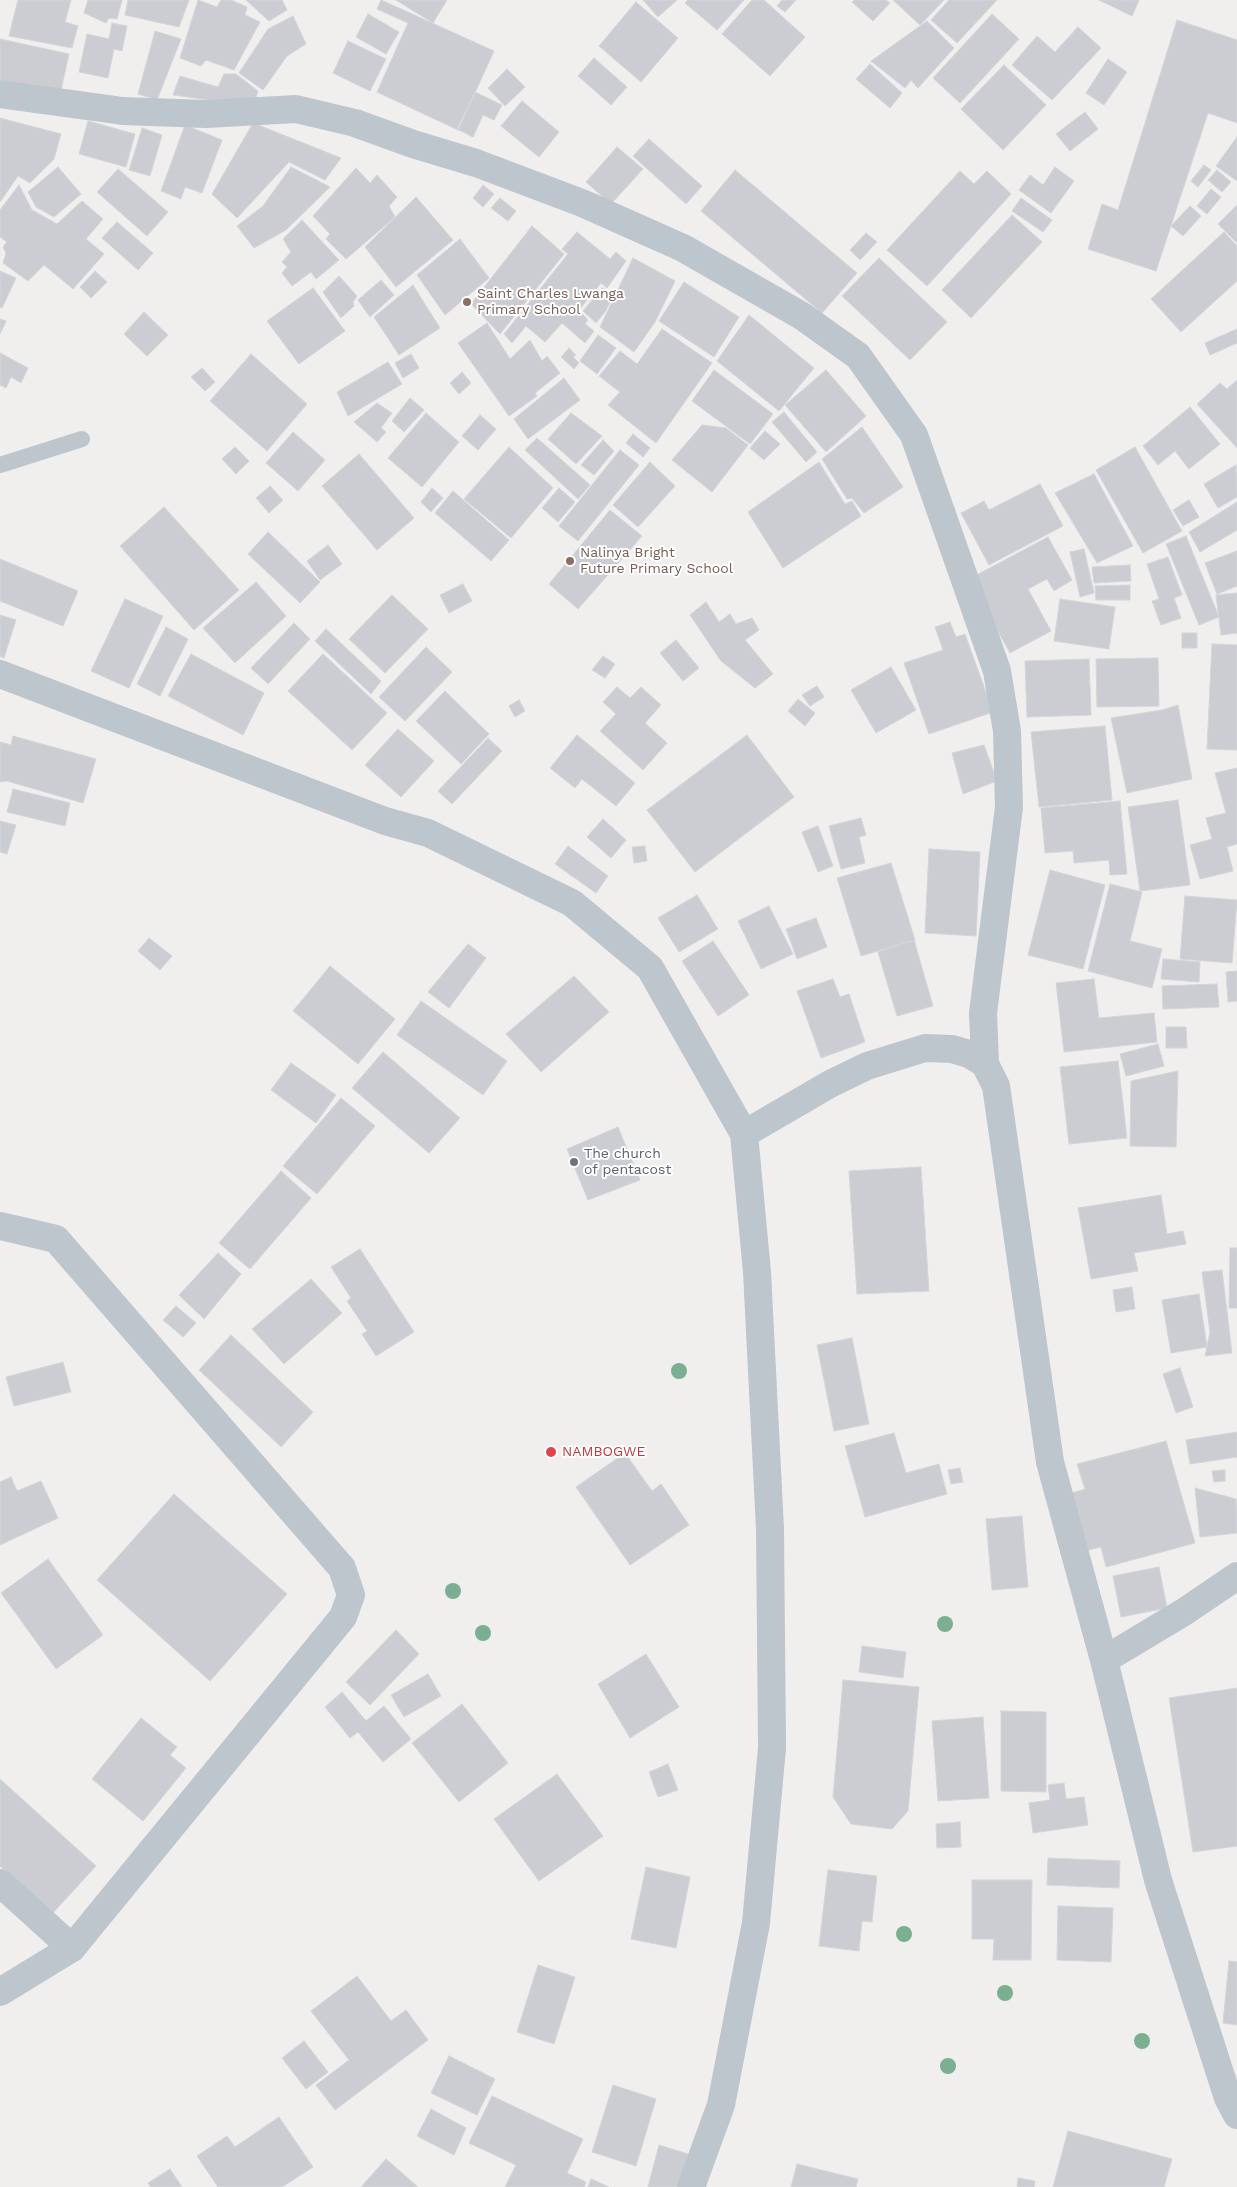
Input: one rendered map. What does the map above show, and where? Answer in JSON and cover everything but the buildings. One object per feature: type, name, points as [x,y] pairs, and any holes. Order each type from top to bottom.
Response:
[{"type":"street","points":[[0,94],[123,111],[206,114],[296,109],[355,123],[476,164],[582,203],[683,248],[802,316],[858,356],[914,435],[997,671],[1007,730],[1009,807],[983,1013],[985,1064],[996,1086],[1050,1462],[1104,1660],[1158,1880],[1228,2098],[1237,2115]]},
{"type":"street","points":[[0,674],[385,821],[428,833],[572,902],[650,968],[744,1134],[757,1272],[770,1529],[772,1748],[756,1923],[721,2105],[691,2187]]},
{"type":"street","points":[[744,1134],[837,1080],[867,1066],[925,1048],[961,1051],[985,1064]]},
{"type":"street","points":[[0,1226],[56,1239],[342,1568],[351,1595],[343,1618],[72,1948],[0,1992]]},
{"type":"street","points":[[1104,1660],[1184,1612],[1237,1576]]},
{"type":"street","points":[[0,1883],[72,1948]]},
{"type":"lane","points":[[0,465],[82,438]]},
{"type":"place","name":"Saint Charles Lwanga Primary School","points":[[467,302]]},
{"type":"place","name":"Nalinya Bright Future Primary School","points":[[570,561]]},
{"type":"place","name":"The church of pentacost","points":[[574,1162]]},
{"type":"place","name":"NAMBOGWE","points":[[551,1452]]}]
